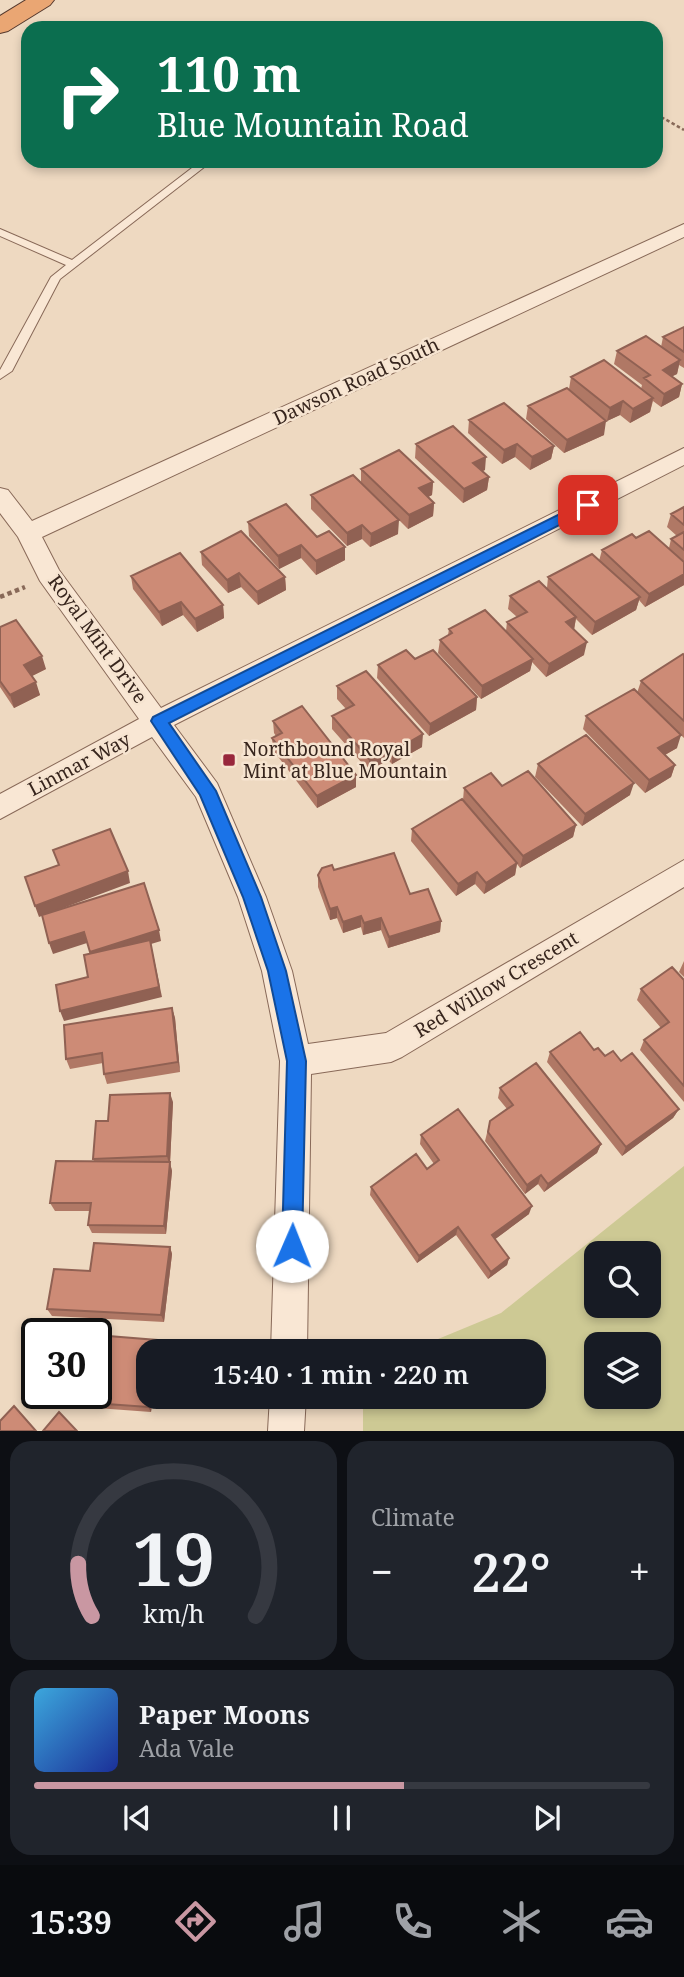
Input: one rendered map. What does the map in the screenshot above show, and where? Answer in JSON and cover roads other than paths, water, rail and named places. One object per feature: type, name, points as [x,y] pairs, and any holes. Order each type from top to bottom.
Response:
[{"type":"highway","points":[[0,26],[42,0]]},
{"type":"street","name":"Dawson Road South","points":[[29,533],[684,230]]},
{"type":"street","name":"Linmar Way","points":[[0,807],[159,721],[684,456]]},
{"type":"street","name":"Royal Mint Drive","points":[[0,496],[29,533],[49,575],[159,721],[207,791],[252,897],[277,971],[296,1061],[289,1339]]},
{"type":"street","name":"Red Willow Crescent","points":[[296,1061],[391,1046],[684,872]]},
{"type":"street","points":[[286,1431],[287,1409]]},
{"type":"lane","points":[[0,375],[6,371],[56,277],[198,168]]},
{"type":"lane","points":[[0,232],[73,264]]},
{"type":"place","name":"Northbound Royal Mint at Blue Mountain","points":[[229,760]]}]
